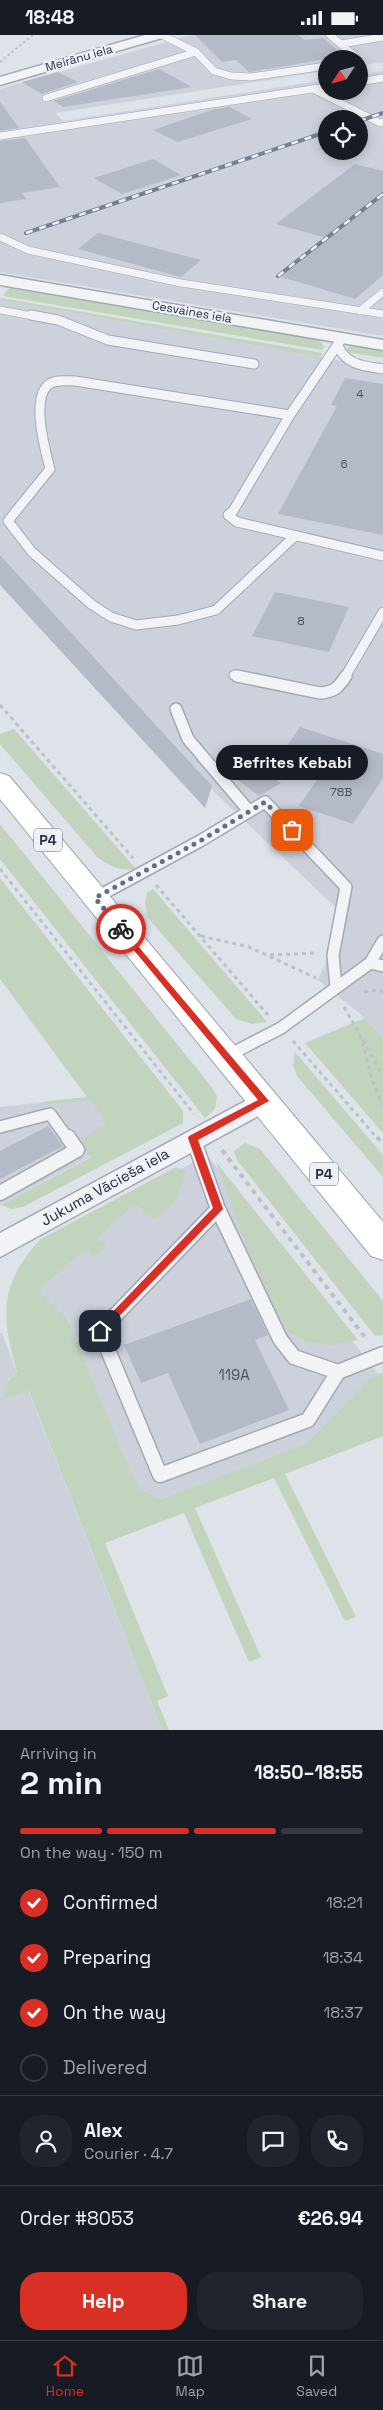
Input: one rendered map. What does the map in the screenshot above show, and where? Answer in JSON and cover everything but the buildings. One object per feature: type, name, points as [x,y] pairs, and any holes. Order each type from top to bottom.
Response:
[{"type":"main road","name":"P4","points":[[0,782],[383,1246]]},
{"type":"street","name":"Meirānu iela","points":[[0,81],[160,35]]},
{"type":"street","name":"Cesvaines iela","points":[[2,283],[340,342],[383,345]]},
{"type":"street","name":"Jukuma Vācieša iela","points":[[0,1245],[193,1138],[264,1101]]},
{"type":"lane","points":[[160,35],[196,52],[214,71],[231,76],[251,77],[318,67]]},
{"type":"lane","points":[[330,35],[348,50]]},
{"type":"lane","points":[[341,44],[383,37]]},
{"type":"lane","points":[[46,98],[196,52]]},
{"type":"lane","points":[[368,80],[383,78]]},
{"type":"lane","points":[[0,136],[318,88]]},
{"type":"lane","points":[[313,89],[380,123],[383,122]]},
{"type":"lane","points":[[0,237],[28,250],[181,283],[383,314]]},
{"type":"lane","points":[[360,311],[383,291]]},
{"type":"lane","points":[[0,309],[58,320],[108,339],[254,364]]},
{"type":"lane","points":[[340,342],[344,358],[351,363],[383,369]]},
{"type":"lane","points":[[340,342],[333,349],[290,415],[233,511],[228,515],[237,522],[383,556]]},
{"type":"lane","points":[[290,415],[59,380],[48,385],[41,394],[42,432],[50,469],[8,521],[32,552],[91,604],[111,617],[136,625],[178,620],[216,610],[295,536]]},
{"type":"lane","points":[[234,675],[320,693],[332,692],[339,687],[383,612]]},
{"type":"lane","points":[[176,709],[188,739],[249,811]]},
{"type":"lane","points":[[95,898],[265,802],[346,887],[333,955],[336,987]]},
{"type":"lane","points":[[227,1056],[281,1028],[370,963],[383,941]]},
{"type":"lane","points":[[370,963],[383,966]]},
{"type":"lane","points":[[0,1127],[50,1114],[77,1151],[0,1193]]},
{"type":"lane","points":[[193,1138],[218,1209],[280,1339],[294,1357],[338,1372]]},
{"type":"lane","points":[[218,1209],[100,1331],[160,1475],[308,1420],[338,1372],[383,1353]]},
{"type":"path","points":[[0,62],[33,35]]},
{"type":"path","points":[[0,705],[383,1144]]},
{"type":"path","points":[[200,936],[250,947],[336,987]]},
{"type":"path","points":[[267,955],[290,955],[299,952],[333,955]]},
{"type":"path","points":[[344,1007],[383,1075]]},
{"type":"path","points":[[360,1035],[373,1082],[383,1106]]},
{"type":"shaded area","points":[[191,35],[383,35],[383,62],[368,64],[368,50],[318,50],[318,72],[55,113],[63,121],[318,81],[318,100],[368,100],[368,74],[383,71],[383,336],[0,272],[0,89]]},
{"type":"shaded area","points":[[0,300],[383,368],[383,1038],[365,1018],[318,980],[346,917],[214,792],[204,777],[0,555]]},
{"type":"shaded area","points":[[88,1097],[107,1122],[91,1156],[0,1205],[0,1107]]},
{"type":"shaded area","points":[[207,1155],[383,1380],[313,1451],[157,1514],[106,1484],[18,1283],[88,1219]]},
{"type":"shaded area","points":[[0,1333],[2,1333],[17,1373],[9,1378],[5,1399],[28,1390],[162,1730],[0,1730]]},
{"type":"green space","points":[[10,287],[314,339],[324,346],[322,350],[3,296]]},
{"type":"green space","points":[[1,298],[322,353],[321,357],[0,300]]},
{"type":"green space","points":[[353,345],[383,350],[383,358],[346,352],[348,347]]},
{"type":"green space","points":[[14,729],[136,869],[115,867],[97,857],[0,744],[0,734]]},
{"type":"green space","points":[[0,824],[210,1085],[217,1096],[215,1109],[205,1118],[0,859]]},
{"type":"green space","points":[[0,878],[183,1111],[183,1123],[23,1207],[12,1209],[1,1205],[91,1157],[82,1144],[84,1138],[107,1122],[90,1100],[46,1105],[43,1102],[87,1097],[0,979]]},
{"type":"green space","points":[[153,889],[267,1022],[252,1024],[236,1019],[147,917],[145,902],[147,893]]},
{"type":"green space","points":[[365,1018],[383,1038],[383,1133],[305,1043]]},
{"type":"green space","points":[[295,1052],[383,1155],[383,1177],[297,1076],[293,1064]]},
{"type":"green space","points":[[245,1143],[260,1149],[383,1301],[383,1335],[375,1336],[237,1160],[234,1151]]},
{"type":"green space","points":[[216,1162],[358,1340],[330,1345],[307,1342],[282,1328],[268,1306]]},
{"type":"green space","points":[[176,1167],[186,1171],[175,1202],[154,1220],[135,1204],[97,1238],[107,1247],[94,1257],[86,1249],[38,1290],[67,1319],[130,1471],[140,1489],[160,1500],[306,1444],[370,1379],[383,1372],[383,1436],[285,1474],[356,1617],[345,1621],[274,1478],[195,1508],[261,1657],[249,1662],[184,1513],[105,1543],[168,1696],[157,1701],[169,1730],[162,1730],[29,1391],[5,1399],[7,1384],[17,1372],[11,1351],[6,1316],[7,1300],[11,1285],[18,1270],[41,1239]]},
{"type":"railway","points":[[368,118],[383,113]]},
{"type":"railway","points":[[26,233],[318,135]]},
{"type":"railway","points":[[278,276],[383,194]]},
{"type":"way so far","points":[[121,929],[95,898],[200,841],[265,802],[292,830]]},
{"type":"place","name":"Befrites Kebabi","points":[[292,830]]},
{"type":"route","points":[[100,1331],[218,1209],[193,1138],[264,1101],[121,929]]}]
